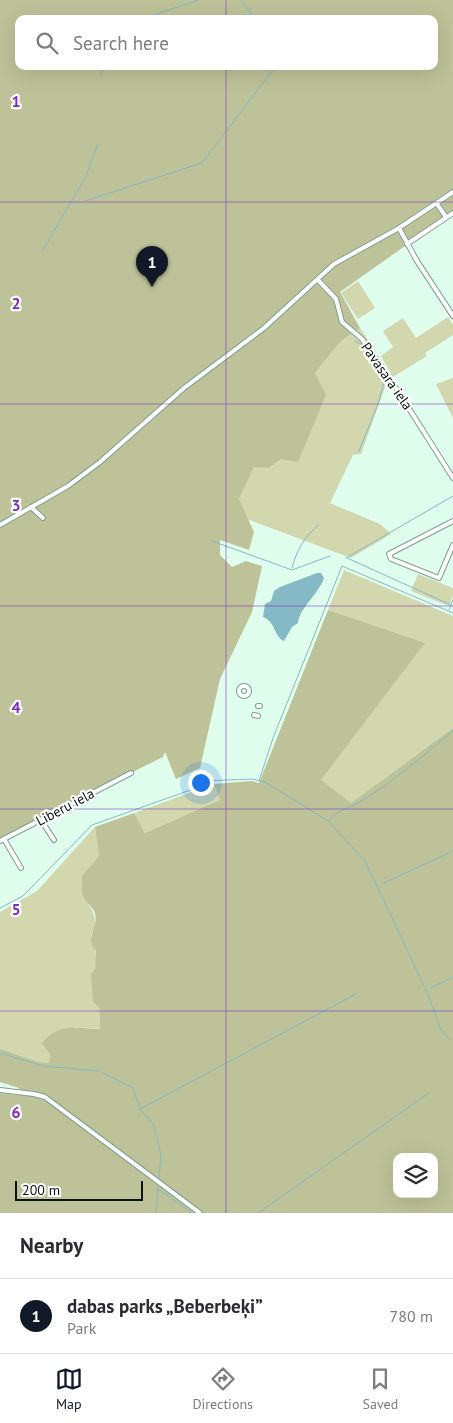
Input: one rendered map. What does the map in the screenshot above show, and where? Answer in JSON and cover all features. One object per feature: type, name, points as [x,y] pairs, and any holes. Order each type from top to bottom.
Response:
[{"type":"street","points":[[0,525],[68,486],[100,462],[184,388],[264,328],[334,264],[398,228],[453,192]]},
{"type":"street","points":[[437,204],[446,217]]},
{"type":"street","points":[[407,244],[453,212]]},
{"type":"street","points":[[398,228],[453,316]]},
{"type":"street","name":"Pavasara iela","points":[[318,280],[336,300],[342,322],[362,339],[389,377],[453,478]]},
{"type":"street","points":[[31,507],[43,518]]},
{"type":"street","points":[[453,521],[390,554],[391,559],[439,578],[453,545]]},
{"type":"street","name":"Liberu iela","points":[[2,841],[131,773]]},
{"type":"street","points":[[41,820],[54,840]]},
{"type":"street","points":[[2,841],[20,868]]},
{"type":"street","points":[[0,1090],[45,1097],[200,1213]]},
{"type":"green space","points":[[0,0],[453,0],[453,212],[340,292],[360,328],[341,341],[315,373],[326,395],[298,462],[281,459],[269,468],[254,467],[239,499],[254,532],[249,550],[220,540],[220,555],[232,567],[246,561],[262,566],[252,612],[220,679],[200,768],[176,779],[165,752],[163,757],[0,838]]},
{"type":"green space","points":[[358,281],[375,308],[358,319],[341,293]]},
{"type":"green space","points":[[448,317],[453,325],[453,335],[425,353],[427,356],[393,377],[381,356],[393,347],[383,331],[403,318],[416,338]]},
{"type":"green space","points":[[360,328],[390,373],[361,454],[353,455],[330,503],[380,524],[391,534],[351,558],[247,519],[239,499],[254,466],[269,468],[281,459],[315,373],[341,341]]},
{"type":"green space","points":[[453,378],[453,418],[436,384]]},
{"type":"green space","points":[[344,570],[453,616],[453,728],[351,803],[320,781],[424,644],[328,610]]},
{"type":"green space","points":[[418,574],[453,588],[453,596],[449,606],[411,591]]},
{"type":"green space","points":[[328,610],[425,643],[321,780],[351,803],[453,728],[453,1213],[0,1213],[0,1093],[17,1095],[19,1088],[0,1082],[0,1049],[39,1062],[49,1063],[50,1054],[42,1043],[48,1036],[61,1029],[68,1028],[100,1029],[99,1007],[93,1002],[91,974],[95,968],[96,951],[91,942],[91,937],[96,918],[94,911],[82,894],[82,876],[99,856],[95,827],[134,813],[145,833],[220,800],[214,784],[252,781],[259,783]]},
{"type":"green space","points":[[214,784],[221,800],[145,833],[134,813]]},
{"type":"green space","points":[[95,827],[99,856],[83,897],[90,907],[95,920],[91,935],[96,960],[91,974],[99,1007],[100,1029],[74,1027],[50,1054],[49,1063],[39,1062],[0,1049],[0,912],[37,891]]},
{"type":"water","points":[[321,573],[324,578],[299,617],[298,623],[292,627],[284,641],[278,636],[270,622],[263,617],[265,604],[271,601],[274,591],[280,587]]},
{"type":"waterway","points":[[153,15],[199,0]]},
{"type":"waterway","points":[[241,0],[252,15]]},
{"type":"waterway","points":[[100,75],[103,70]]},
{"type":"waterway","points":[[85,201],[202,163],[273,70]]},
{"type":"waterway","points":[[43,250],[85,178],[98,144]]},
{"type":"waterway","points":[[355,341],[363,345],[380,367]]},
{"type":"waterway","points":[[359,451],[378,404],[386,376]]},
{"type":"waterway","points":[[346,558],[453,496]]},
{"type":"waterway","points":[[292,568],[302,544],[318,525]]},
{"type":"waterway","points":[[212,541],[292,570],[330,556]]},
{"type":"waterway","points":[[347,558],[451,605]]},
{"type":"waterway","points":[[259,781],[273,738],[342,566],[453,613]]},
{"type":"waterway","points":[[449,610],[453,600]]},
{"type":"waterway","points":[[329,821],[337,813],[366,798],[392,780],[453,731]]},
{"type":"waterway","points":[[0,908],[23,896],[92,825],[196,788],[203,781],[252,779],[265,782],[328,821],[365,861],[426,990],[441,1030],[450,1040]]},
{"type":"waterway","points":[[384,883],[453,851]]},
{"type":"waterway","points":[[431,988],[453,977]]},
{"type":"waterway","points":[[140,1109],[356,994]]},
{"type":"waterway","points":[[0,1053],[43,1066],[99,1071]]},
{"type":"waterway","points":[[103,1073],[133,1088],[140,1109],[154,1125],[161,1156],[159,1178]]},
{"type":"waterway","points":[[258,1213],[429,1093]]},
{"type":"waterway","points":[[156,1213],[158,1186]]},
{"type":"waterway","points":[[158,1189],[192,1213]]},
{"type":"place","name":"dabas parks „Beberbeķi”","points":[[152,287]]}]
